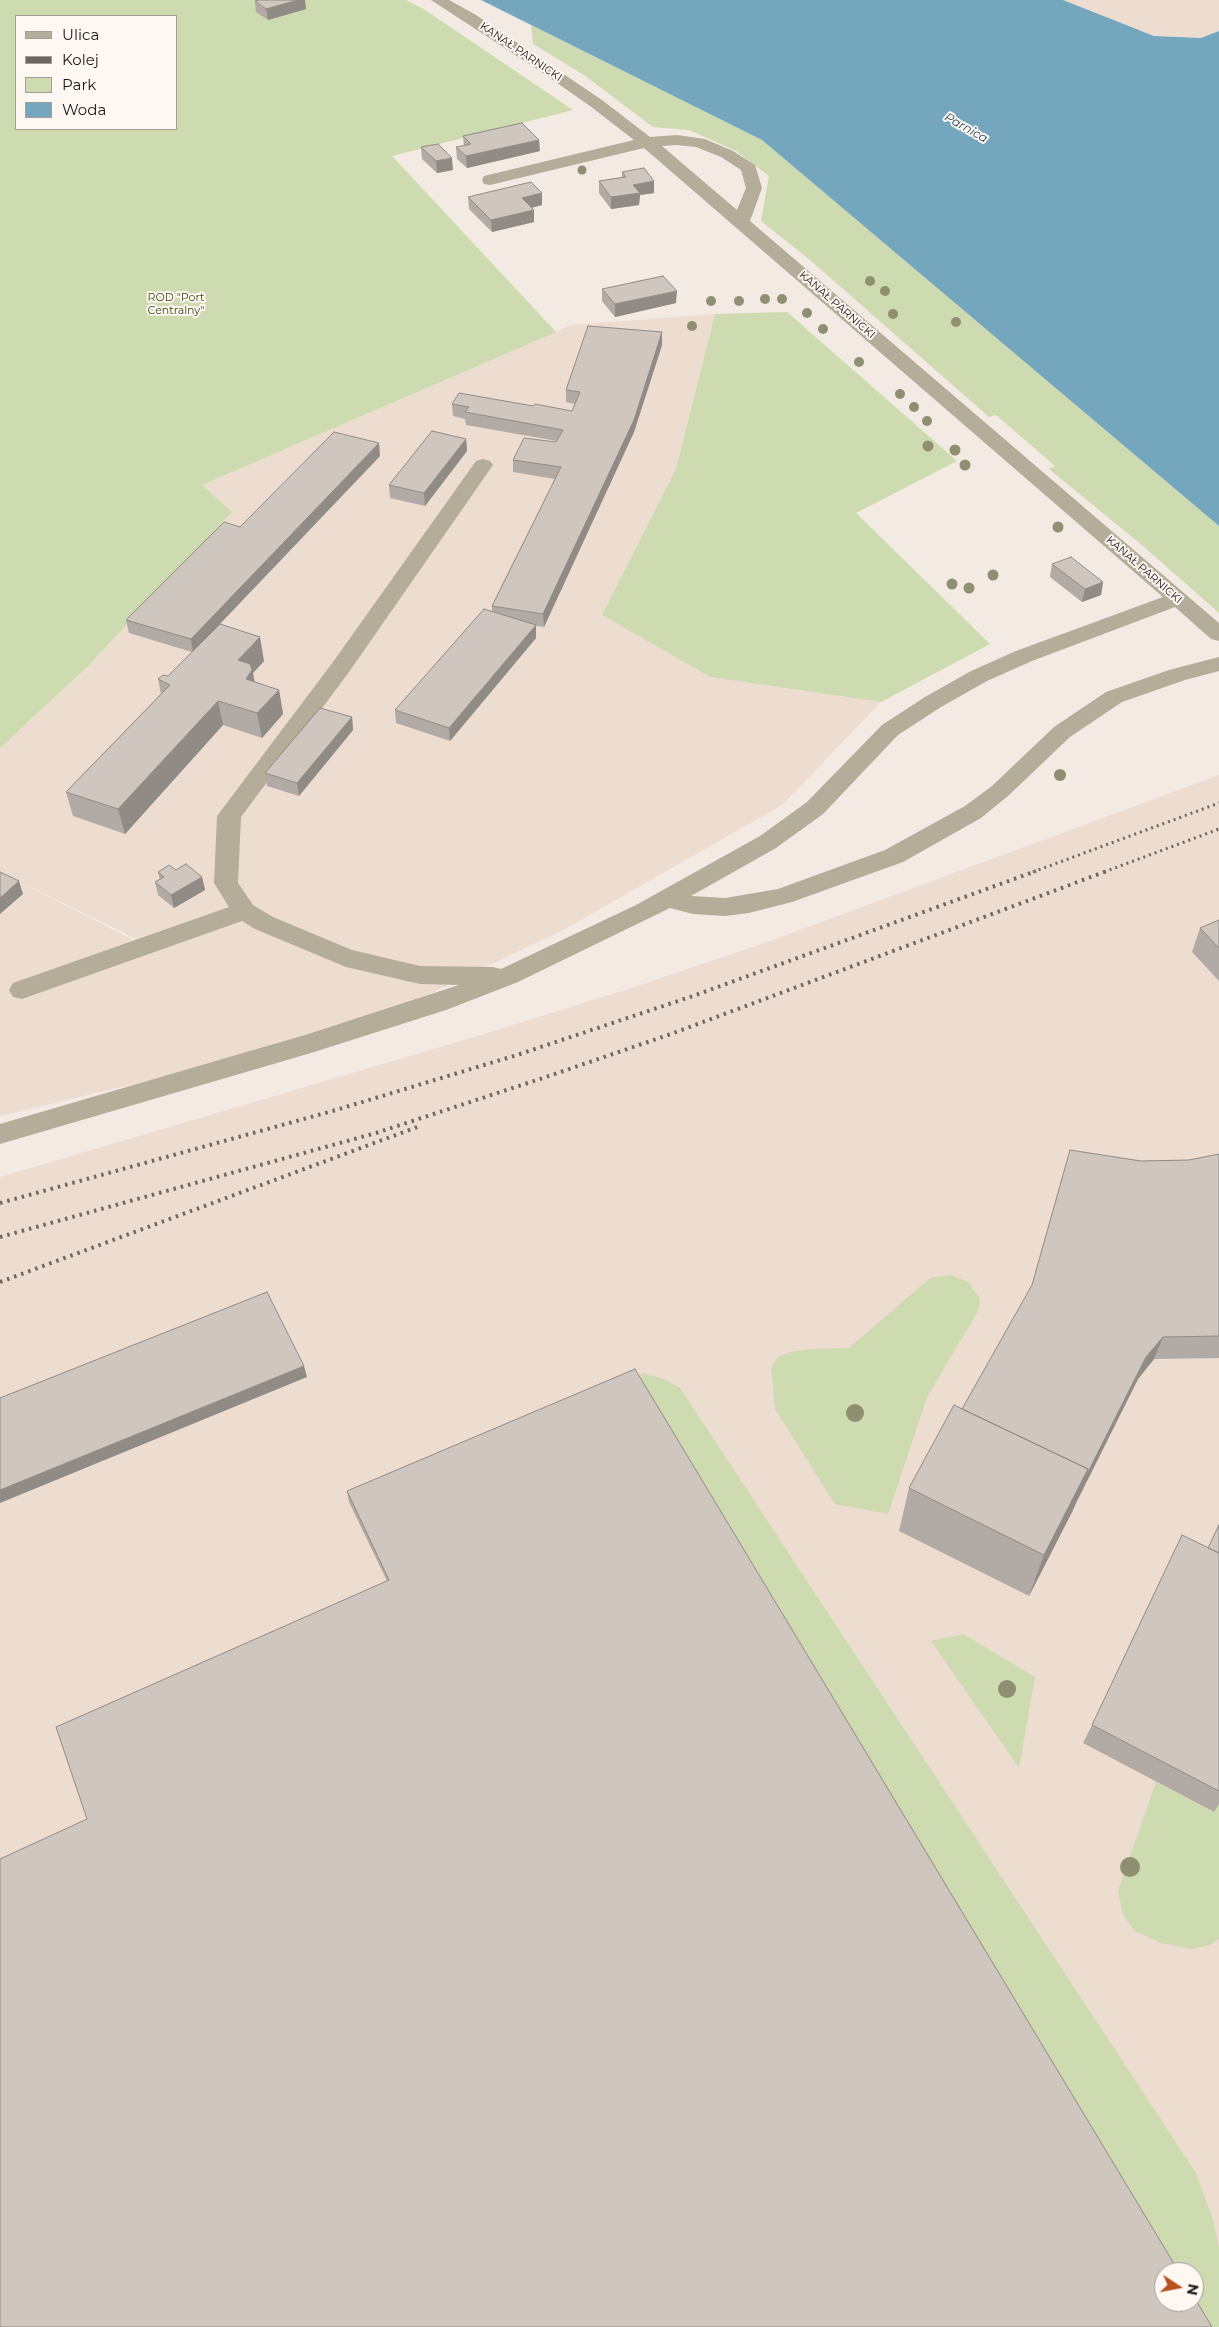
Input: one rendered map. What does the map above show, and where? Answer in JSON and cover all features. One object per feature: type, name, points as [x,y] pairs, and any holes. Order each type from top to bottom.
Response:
[{"type":"street","name":"KANAŁ PARNICKI","points":[[438,0],[470,18],[538,63],[647,142],[1219,634]]},
{"type":"street","points":[[490,180],[647,142],[677,140],[699,142],[727,154],[749,168],[754,188],[741,222]]},
{"type":"street","points":[[483,465],[341,667],[230,816],[226,883],[244,911],[264,922],[346,958],[420,975],[510,976]]},
{"type":"street","points":[[0,1134],[311,1043],[437,1003],[510,976],[667,899],[768,842],[814,808],[890,730],[933,702],[979,676],[1024,656],[1178,599]]},
{"type":"street","points":[[667,899],[693,906],[725,907],[749,904],[784,896],[894,856],[973,812],[1000,791],[1062,732],[1114,697],[1177,675],[1219,664]]},
{"type":"street","points":[[22,990],[244,911]]},
{"type":"shaded area","points":[[1063,0],[1219,0],[1219,31],[1201,38],[1154,36]]},
{"type":"shaded area","points":[[715,314],[676,470],[602,615],[710,677],[881,702],[782,805],[567,928],[417,1000],[168,1076],[0,1116],[0,748],[88,666],[231,513],[202,485],[571,325]],"holes":[[[8,876],[134,938],[155,951]]]},
{"type":"shaded area","points":[[1219,775],[1219,2327],[0,2327],[0,1177],[481,1035],[631,988],[770,941]]},
{"type":"green space","name":"ROD \"Port Centralny\"","points":[[0,0],[406,0],[425,10],[573,110],[392,156],[556,332],[202,485],[232,512],[88,666],[0,748]]},
{"type":"green space","points":[[531,25],[762,140],[1219,526],[1219,613],[1143,546],[1049,469],[1055,466],[996,415],[989,417],[810,260],[761,221],[769,176],[736,151],[689,130],[653,127],[584,75],[533,44]]},
{"type":"green space","points":[[787,312],[957,461],[856,513],[990,644],[881,702],[710,677],[602,615],[676,469],[715,314]]},
{"type":"green space","points":[[950,1275],[968,1282],[980,1299],[978,1311],[927,1397],[888,1514],[835,1504],[775,1409],[771,1368],[778,1357],[790,1352],[812,1349],[849,1348],[930,1278]]},
{"type":"green space","points":[[643,1373],[664,1379],[680,1388],[1196,2173],[1213,2220],[1219,2248],[1219,2327],[1202,2327],[1197,2312],[1204,2312],[1204,2262],[1163,2262],[634,1380]]},
{"type":"green space","points":[[963,1634],[1035,1677],[1019,1768],[931,1641]]},
{"type":"green space","points":[[1156,1782],[1213,1812],[1219,1799],[1219,1939],[1210,1945],[1192,1949],[1161,1943],[1135,1931],[1123,1915],[1118,1891]]},
{"type":"water","name":"Parnica","points":[[481,0],[1063,0],[1154,36],[1201,38],[1219,31],[1219,526],[762,140]]},
{"type":"building","points":[[298,0],[266,9],[255,1]]},
{"type":"building","points":[[522,123],[539,140],[466,156],[456,147],[471,144],[463,136]]},
{"type":"building","points":[[438,144],[452,158],[436,161],[421,147]]},
{"type":"building","points":[[644,168],[654,181],[633,185],[640,193],[611,197],[599,181],[626,177],[622,172]]},
{"type":"building","points":[[531,182],[542,193],[522,198],[534,210],[491,220],[468,197]]},
{"type":"building","points":[[663,276],[677,291],[615,304],[602,289]]},
{"type":"building","points":[[588,326],[662,332],[634,420],[543,614],[492,606],[561,467],[513,460],[524,438],[556,442],[563,430],[465,412],[469,407],[452,404],[459,393],[572,411],[580,392],[566,390]]},
{"type":"building","points":[[432,431],[466,439],[424,493],[389,485]]},
{"type":"building","points":[[334,432],[379,443],[191,639],[126,620],[224,522],[240,527]]},
{"type":"building","points":[[1071,557],[1103,582],[1085,589],[1052,564]]},
{"type":"building","points":[[484,609],[536,625],[449,728],[395,710]]},
{"type":"building","points":[[220,624],[260,637],[238,660],[250,664],[252,670],[246,679],[279,690],[257,713],[218,701],[118,809],[66,792],[170,685],[158,679],[163,675],[168,676]]},
{"type":"building","points":[[320,708],[352,717],[297,783],[265,773]]},
{"type":"building","points":[[186,864],[202,877],[171,895],[155,882],[164,877],[158,872],[169,865],[176,870]]},
{"type":"building","points":[[0,872],[19,881],[0,898]]},
{"type":"building","points":[[1219,920],[1219,948],[1200,928]]},
{"type":"building","points":[[1070,1150],[1141,1161],[1189,1160],[1219,1154],[1219,1336],[1163,1337],[1146,1357],[1083,1482],[1088,1469],[962,1409],[1032,1285]]},
{"type":"building","points":[[267,1292],[304,1366],[0,1490],[0,1398]]},
{"type":"building","points":[[635,1369],[1173,2262],[1154,2262],[1154,2312],[1203,2312],[1212,2327],[0,2327],[0,1859],[87,1819],[56,1727],[389,1580],[347,1491]]},
{"type":"building","points":[[954,1405],[1088,1469],[1044,1555],[909,1488]]},
{"type":"building","points":[[1219,1525],[1219,1553],[1208,1548]]},
{"type":"building","points":[[1182,1535],[1219,1553],[1219,1791],[1092,1725]]},
{"type":"railway","points":[[1033,872],[1219,803]]},
{"type":"railway","points":[[1104,872],[1219,829]]},
{"type":"railway","points":[[0,1203],[336,1110],[517,1055],[693,996],[1036,871]]},
{"type":"railway","points":[[0,1237],[376,1133],[546,1077],[671,1034],[1107,871]]},
{"type":"railway","points":[[0,1282],[420,1126]]}]
